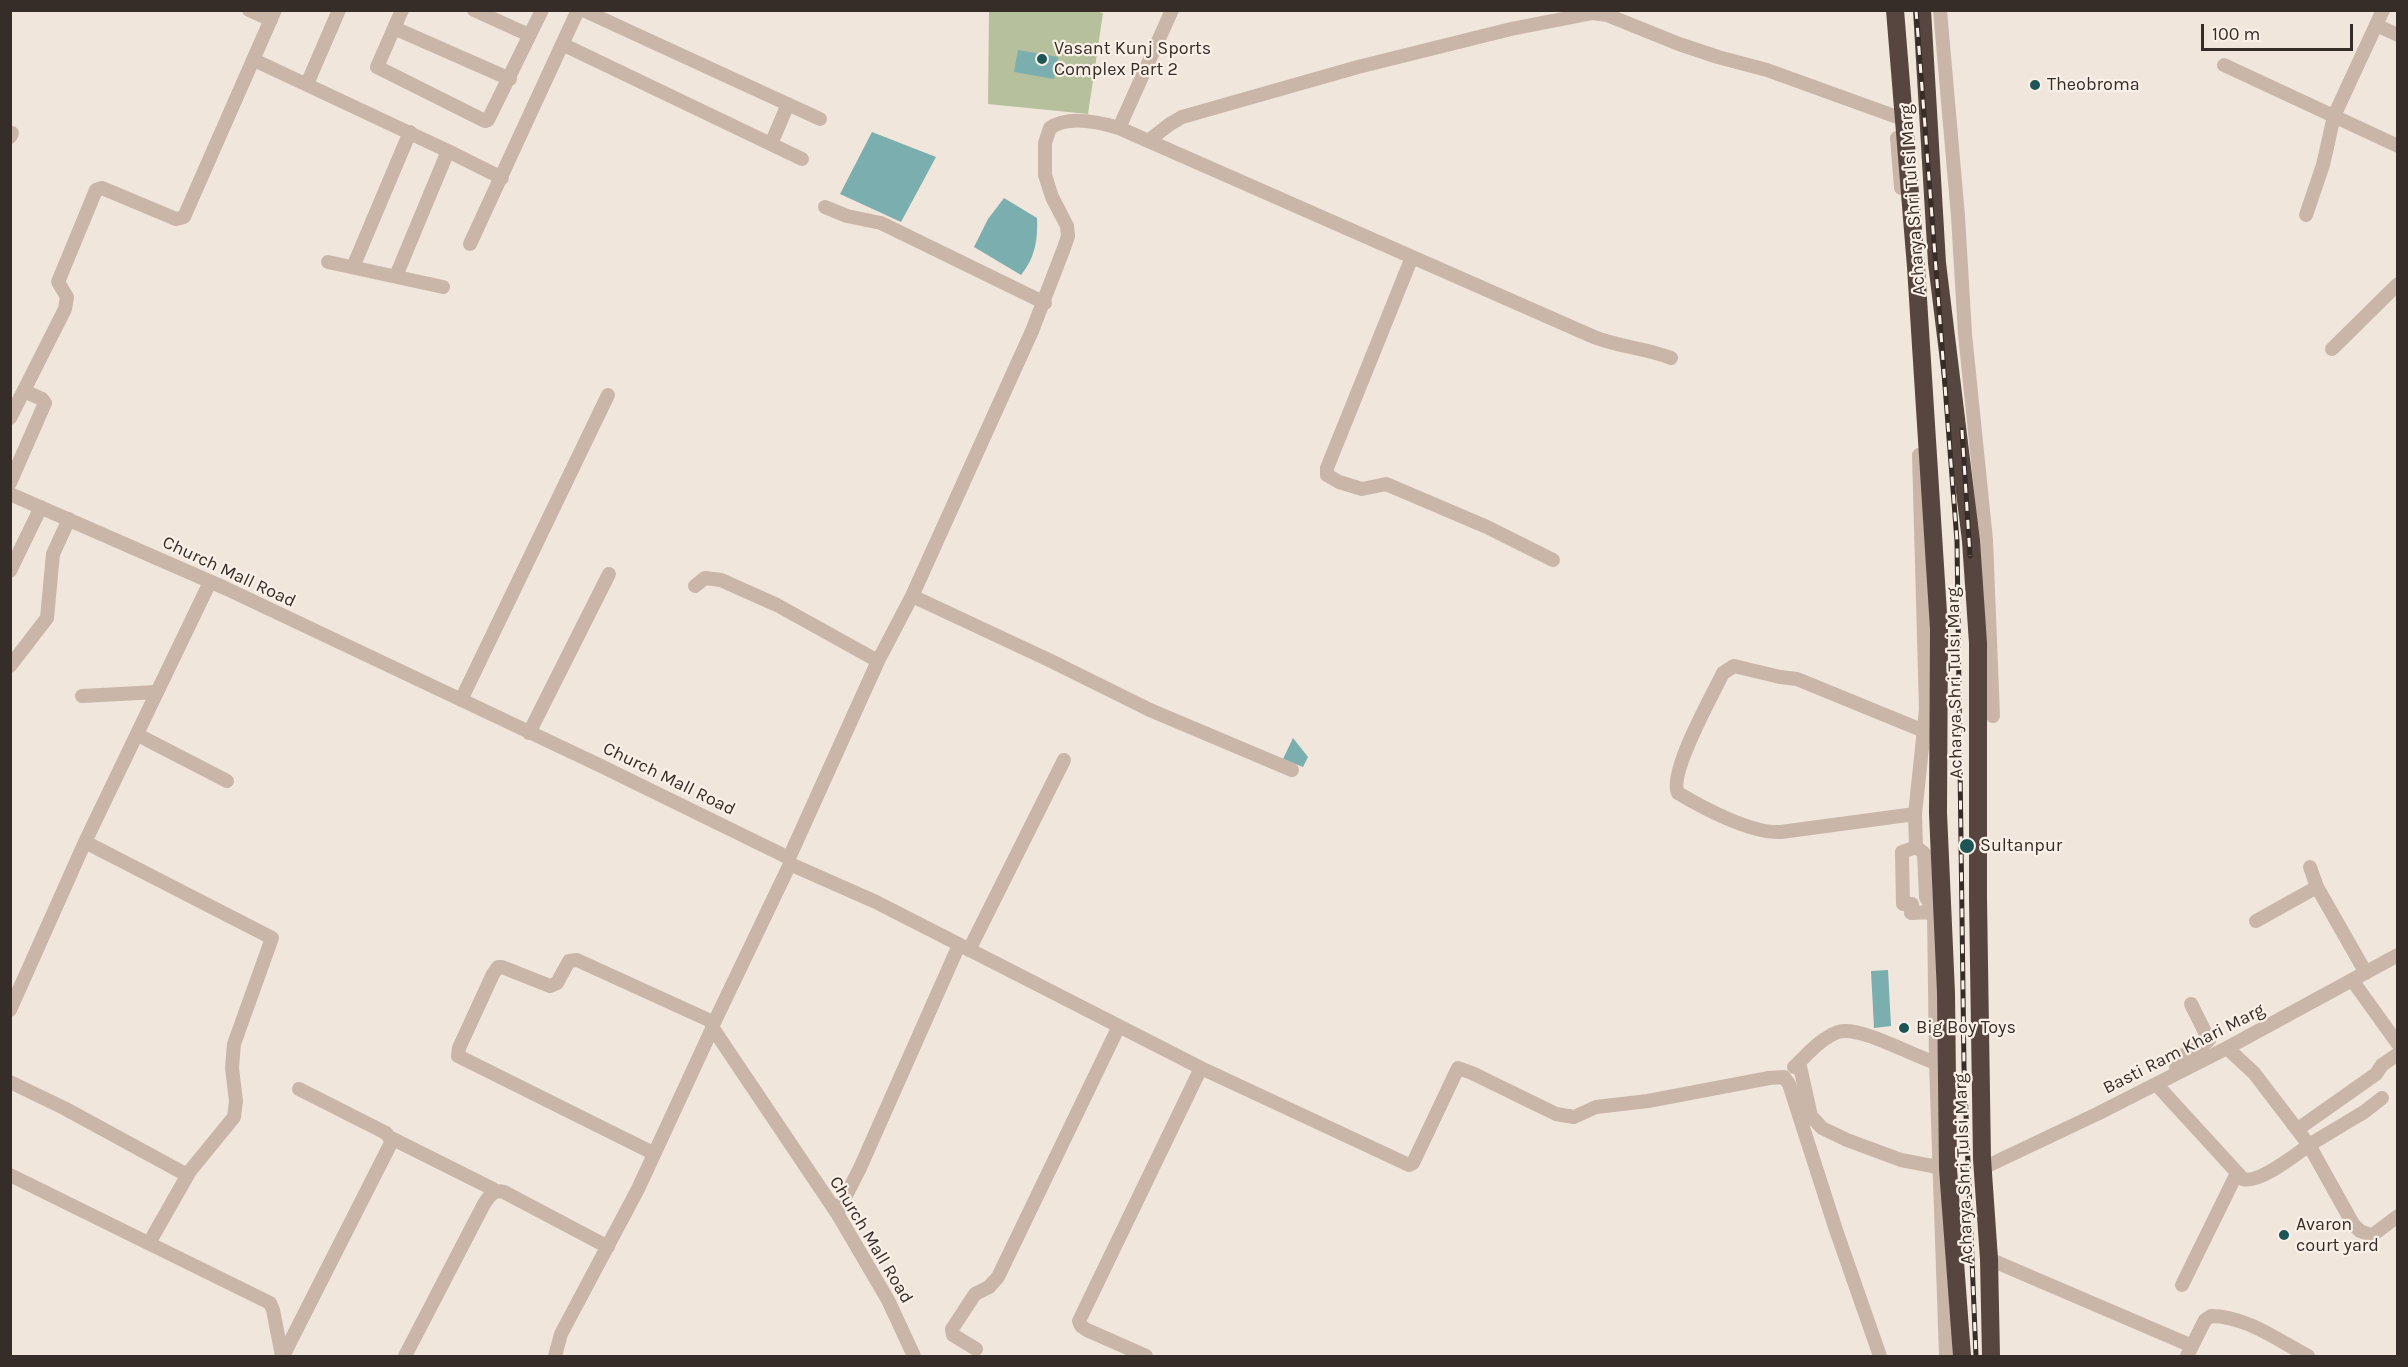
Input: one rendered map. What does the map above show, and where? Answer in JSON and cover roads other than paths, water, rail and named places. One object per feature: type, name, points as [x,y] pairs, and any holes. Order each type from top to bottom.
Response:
[{"type":"highway","name":"Acharya Shri Tulsi Marg","points":[[1895,10],[1916,267],[1939,629],[1938,813],[1946,993],[1943,1168],[1962,1356]]},
{"type":"highway","name":"Acharya Shri Tulsi Marg","points":[[1922,10],[1937,263],[1971,541],[1978,643],[1979,991],[1983,1168],[1989,1259],[1990,1356]]},
{"type":"highway","points":[[1946,993],[1979,991]]},
{"type":"street","points":[[10,418],[65,309],[67,297],[58,282],[96,190],[102,188],[176,219],[182,219],[273,15],[249,10]]},
{"type":"street","points":[[307,84],[339,10]]},
{"type":"street","points":[[402,10],[377,64],[378,69],[484,121],[488,120],[510,79],[542,10]]},
{"type":"street","points":[[474,10],[529,35]]},
{"type":"street","points":[[470,244],[564,45],[578,10]]},
{"type":"street","points":[[583,10],[820,119]]},
{"type":"street","points":[[1119,128],[1172,10]]},
{"type":"street","points":[[1889,10],[1898,160],[1915,331],[1925,623],[1926,710],[1915,814],[1916,848]]},
{"type":"street","points":[[1940,10],[1958,216],[1965,334],[1986,540],[1993,716]]},
{"type":"street","points":[[2306,215],[2323,165],[2334,116],[2383,10]]},
{"type":"street","points":[[1148,141],[1182,117],[1281,88],[1511,29],[1593,13],[1615,17],[1679,44],[1767,70],[1897,117]]},
{"type":"street","points":[[2376,25],[2397,35]]},
{"type":"street","points":[[394,28],[510,79]]},
{"type":"street","points":[[564,45],[802,159]]},
{"type":"street","points":[[254,60],[448,150],[502,178]]},
{"type":"street","points":[[2224,65],[2397,146]]},
{"type":"street","points":[[771,144],[788,104]]},
{"type":"street","points":[[543,1356],[559,1338],[638,1189],[878,661],[912,597],[1045,303],[1067,241],[1068,230],[1066,221],[1048,189],[1045,175],[1046,135],[1050,128],[1061,123],[1081,121],[1119,128],[1610,343],[1655,352],[1671,358]]},
{"type":"street","points":[[352,267],[410,132]]},
{"type":"street","points":[[396,276],[448,150]]},
{"type":"street","points":[[825,207],[846,216],[881,223],[1045,303]]},
{"type":"street","points":[[1412,257],[1326,475],[1339,482],[1362,489],[1386,484],[1487,527],[1553,560]]},
{"type":"street","points":[[328,262],[443,287]]},
{"type":"street","points":[[2332,349],[2397,284]]},
{"type":"street","points":[[10,483],[45,403],[42,399],[24,391]]},
{"type":"street","points":[[460,700],[608,395]]},
{"type":"street","name":"Church Mall Road","points":[[10,494],[210,582],[530,733],[876,902],[1201,1068],[1411,1165],[1458,1068],[1569,1118],[1596,1107],[1648,1101],[1784,1077]]},
{"type":"street","points":[[10,571],[41,507]]},
{"type":"street","points":[[10,666],[47,618],[53,554],[69,519]]},
{"type":"street","points":[[530,733],[609,574]]},
{"type":"street","points":[[695,586],[705,578],[721,580],[777,604],[878,661]]},
{"type":"street","points":[[10,1010],[85,842],[210,582]]},
{"type":"street","points":[[912,597],[1019,646],[1150,711],[1292,770]]},
{"type":"street","points":[[1915,814],[1776,832],[1753,827],[1691,801],[1678,793],[1676,785],[1687,747],[1704,711],[1723,673],[1734,666],[1797,679],[1924,731]]},
{"type":"street","points":[[82,696],[157,692]]},
{"type":"street","points":[[138,735],[227,781]]},
{"type":"street","points":[[837,1213],[964,947],[1064,760]]},
{"type":"street","points":[[85,842],[272,938],[234,1044],[232,1068],[236,1101],[234,1117],[187,1175],[149,1243]]},
{"type":"street","points":[[1916,848],[1924,854],[1926,897],[1934,912],[1936,1063],[1943,1168],[1946,1356]]},
{"type":"street","points":[[1916,848],[1902,852],[1903,904],[1912,904],[1911,913],[1934,912]]},
{"type":"street","points":[[2310,867],[2317,887],[2366,973]]},
{"type":"street","points":[[2256,921],[2317,887]]},
{"type":"street","name":"Basti Ram Khari Marg","points":[[1983,1168],[2227,1048],[2397,955]]},
{"type":"street","points":[[653,1153],[458,1056],[459,1048],[493,974],[498,967],[502,967],[550,986],[556,983],[569,961],[577,960],[712,1026]]},
{"type":"street","points":[[10,974],[24,981]]},
{"type":"street","points":[[2352,980],[2395,1034]]},
{"type":"street","points":[[2176,1074],[2178,1058],[2210,1040],[2191,1004]]},
{"type":"street","name":"Church Mall Road","points":[[712,1026],[837,1213],[888,1300],[914,1356]]},
{"type":"street","points":[[976,1349],[953,1335],[952,1329],[975,1294],[989,1287],[998,1277],[1119,1026]]},
{"type":"street","points":[[1880,1356],[1789,1084],[1784,1077],[1831,1035],[1848,1031],[1870,1036],[1936,1063]]},
{"type":"street","points":[[2227,1048],[2254,1073],[2298,1129],[2353,1224],[2360,1231],[2374,1234],[2397,1216]]},
{"type":"street","points":[[2298,1129],[2376,1074],[2382,1065],[2397,1053]]},
{"type":"street","points":[[1799,1062],[1811,1116],[1821,1128],[1901,1160],[1943,1168]]},
{"type":"street","points":[[1146,1356],[1087,1330],[1081,1326],[1079,1321],[1201,1068]]},
{"type":"street","points":[[10,1082],[64,1108],[187,1175]]},
{"type":"street","points":[[2156,1084],[2243,1179],[2254,1180],[2364,1112],[2382,1098]]},
{"type":"street","points":[[300,1089],[493,1189]]},
{"type":"street","points":[[282,1356],[391,1146],[391,1138]]},
{"type":"street","points":[[2181,1285],[2237,1173]]},
{"type":"street","points":[[10,1175],[270,1303],[282,1356]]},
{"type":"street","points":[[405,1356],[484,1204],[492,1193],[504,1192],[608,1247]]},
{"type":"street","points":[[1989,1259],[2189,1351],[2205,1320],[2211,1316],[2219,1316],[2255,1328],[2308,1356]]},
{"type":"street","points":[[555,1356],[559,1338]]},
{"type":"water","points":[[1018,50],[1058,57],[1054,79],[1014,72]]},
{"type":"water","points":[[872,132],[936,157],[901,222],[840,194]]},
{"type":"water","points":[[1004,198],[1037,218],[1035,248],[1030,262],[1021,275],[974,247],[988,219]]},
{"type":"water","points":[[1293,738],[1308,757],[1303,767],[1283,759]]},
{"type":"water","points":[[1888,970],[1891,1026],[1874,1028],[1871,971]]},
{"type":"railway","points":[[1916,10],[1957,541],[1964,1067],[1976,1356]]},
{"type":"railway","points":[[1962,430],[1970,556]]},
{"type":"place","name":"Vasant Kunj Sports Complex Part 2","points":[[1042,59]]},
{"type":"place","name":"Theobroma","points":[[2035,85]]},
{"type":"place","name":"Sultanpur","points":[[1967,846]]},
{"type":"place","name":"Big Boy Toys","points":[[1904,1028]]},
{"type":"place","name":"Avaron court yard","points":[[2284,1235]]}]
